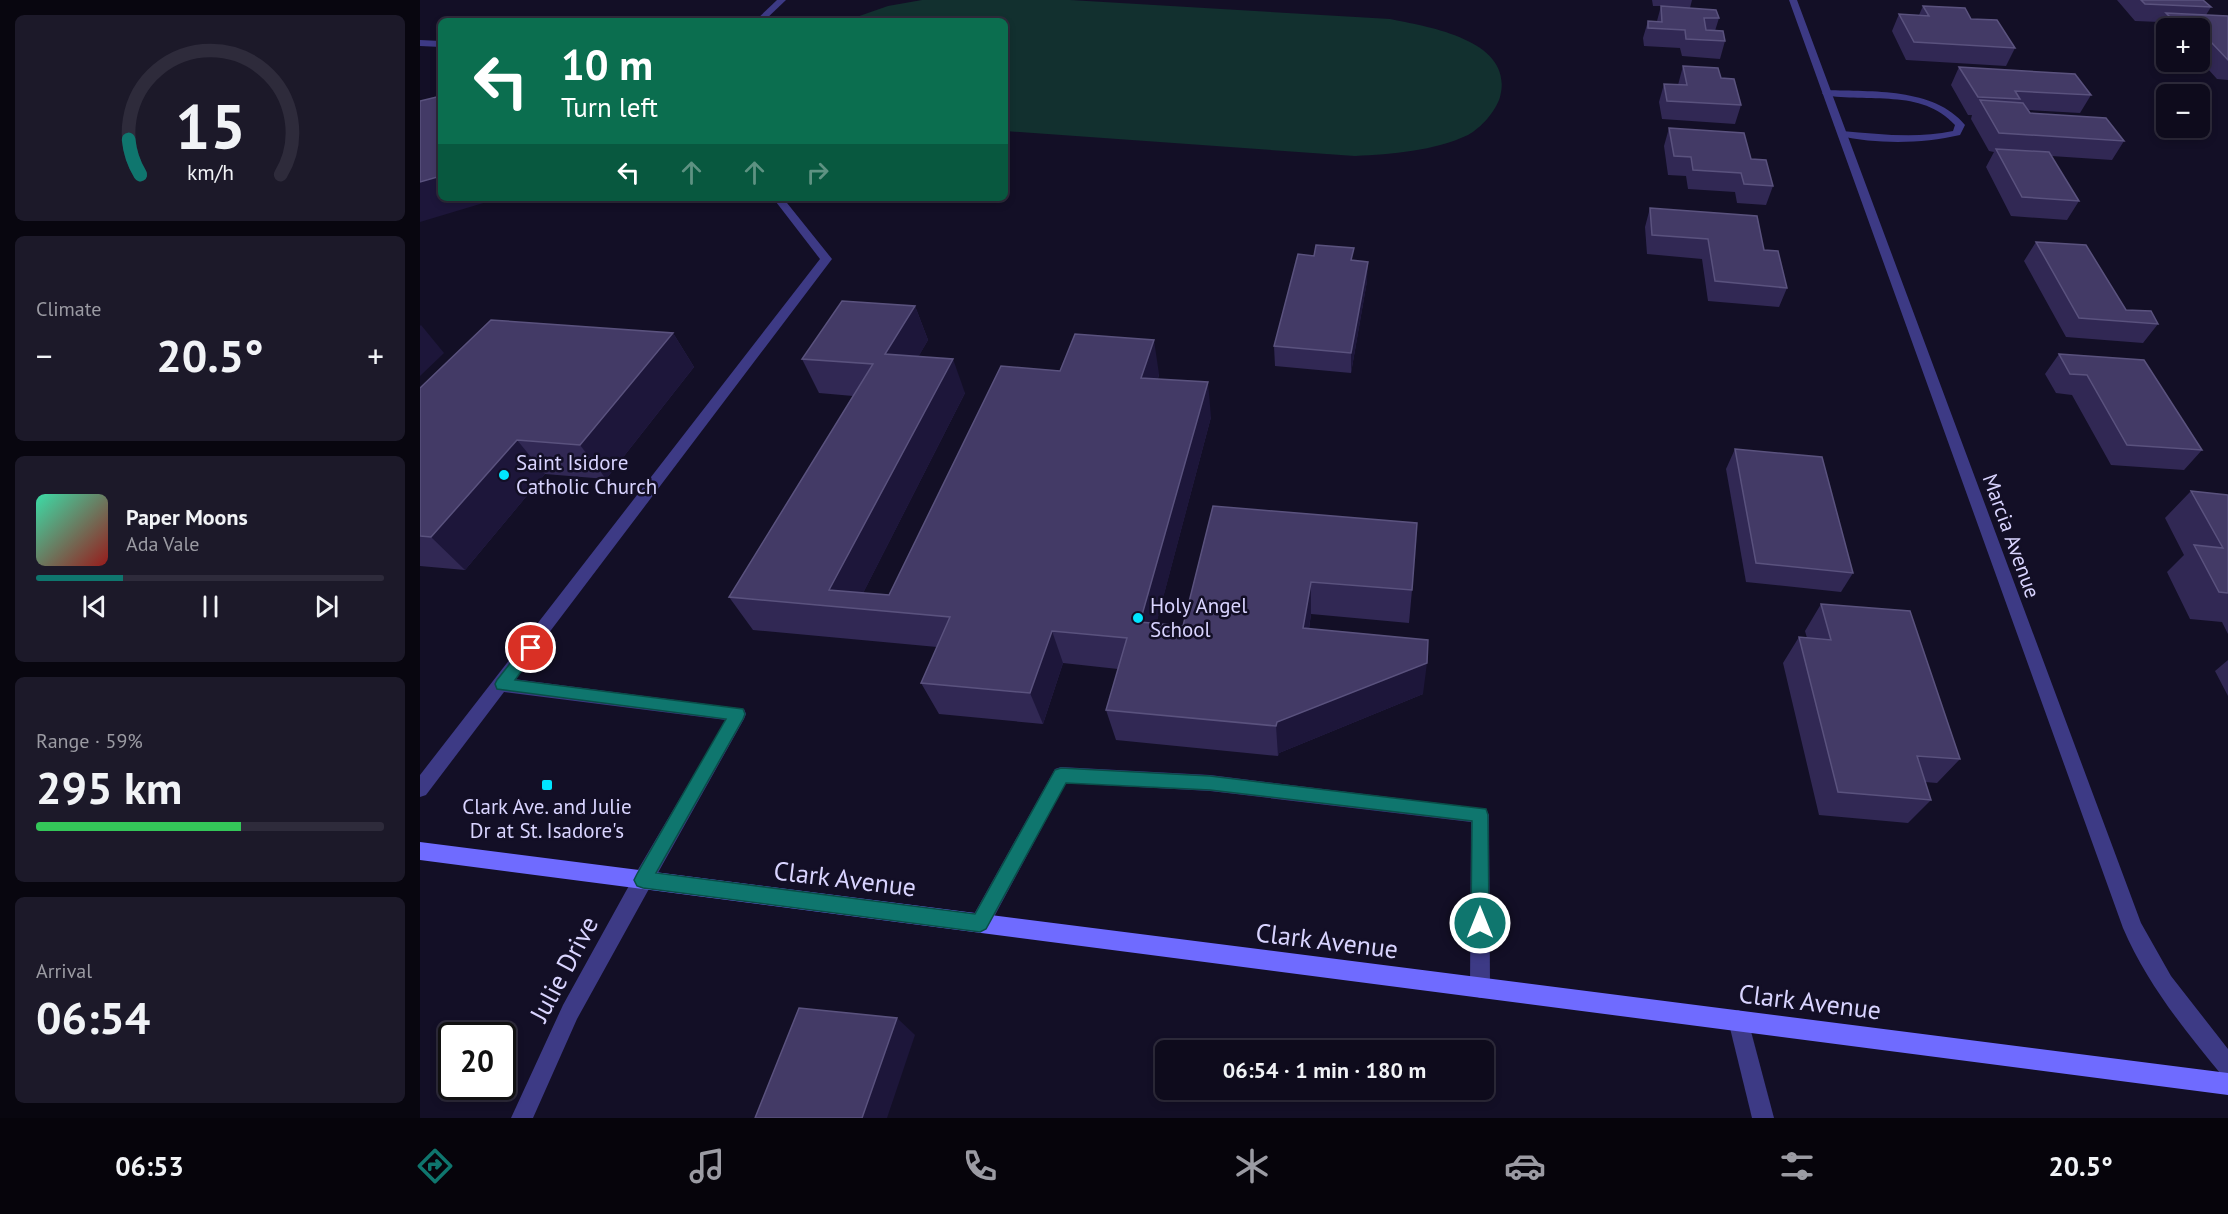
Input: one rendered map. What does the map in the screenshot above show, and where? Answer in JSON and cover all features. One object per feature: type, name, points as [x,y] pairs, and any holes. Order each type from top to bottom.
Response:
[{"type":"street","points":[[762,18],[782,0]]},
{"type":"street","name":"Marcia Avenue","points":[[1793,0],[2133,928],[2147,959],[2170,995],[2228,1065]]},
{"type":"street","points":[[420,43],[438,44]]},
{"type":"street","points":[[1827,93],[1884,97],[1927,104],[1943,108],[1955,116],[1960,125],[1957,133],[1942,137],[1897,138],[1842,134]]},
{"type":"street","points":[[420,789],[503,684],[826,259],[780,201]]},
{"type":"street","name":"Julie Drive","points":[[503,684],[738,714],[570,1012],[522,1118]]},
{"type":"street","points":[[980,923],[1061,776],[1210,783],[1480,815],[1480,988]]},
{"type":"street","name":"Clark Avenue","points":[[420,851],[2228,1084]]},
{"type":"street","points":[[1738,1020],[1762,1118]]},
{"type":"green space","points":[[922,0],[1070,0],[1390,19],[1446,32],[1482,49],[1495,62],[1501,78],[1500,97],[1487,119],[1468,135],[1427,148],[1355,156],[1008,131],[1008,18],[854,18],[888,6]]},
{"type":"building","points":[[2141,0],[2203,0],[2211,7],[2145,4]]},
{"type":"building","points":[[1661,6],[1716,10],[1719,18],[1704,18],[1706,30],[1723,31],[1725,41],[1686,39],[1685,30],[1648,28],[1648,21],[1662,22]]},
{"type":"building","points":[[1923,6],[1965,8],[1971,19],[1997,20],[2015,48],[1914,42],[1899,14],[1929,16]]},
{"type":"building","points":[[2166,13],[2228,16],[2228,60],[2210,41],[2210,18],[2171,18]]},
{"type":"building","points":[[1683,66],[1718,68],[1721,78],[1734,79],[1741,105],[1667,101],[1664,84],[1687,85]]},
{"type":"building","points":[[1959,67],[2075,74],[2091,95],[2015,91],[2020,99],[1978,97]]},
{"type":"building","points":[[438,97],[438,177],[420,182],[420,101]]},
{"type":"building","points":[[1980,100],[2023,103],[2030,113],[2106,118],[2124,141],[1999,133]]},
{"type":"building","points":[[1669,128],[1744,133],[1751,159],[1766,160],[1773,186],[1744,184],[1741,173],[1693,170],[1691,157],[1674,156]]},
{"type":"building","points":[[1996,149],[2049,152],[2079,201],[2022,197]]},
{"type":"building","points":[[1650,208],[1757,216],[1764,250],[1778,251],[1787,288],[1715,281],[1708,239],[1652,235]]},
{"type":"building","points":[[2036,242],[2086,245],[2126,310],[2151,311],[2158,324],[2079,318]]},
{"type":"building","points":[[1316,245],[1354,248],[1351,260],[1368,262],[1351,353],[1274,346],[1298,254],[1314,256]]},
{"type":"building","points":[[842,301],[915,306],[885,354],[953,359],[829,590],[889,595],[1001,366],[1060,371],[1075,334],[1154,340],[1141,378],[1208,382],[1140,622],[1183,626],[1213,506],[1417,523],[1412,590],[1311,582],[1303,628],[1428,640],[1427,663],[1277,722],[1276,726],[1106,710],[1127,638],[1052,631],[1030,693],[921,683],[950,617],[729,597],[873,364],[802,359]]},
{"type":"building","points":[[491,320],[673,333],[580,445],[517,440],[431,537],[420,536],[420,388]]},
{"type":"building","points":[[2059,354],[2144,360],[2202,450],[2127,445],[2087,375],[2070,374]]},
{"type":"building","points":[[1735,449],[1822,457],[1853,573],[1756,563]]},
{"type":"building","points":[[2191,491],[2228,495],[2228,593],[2219,592],[2194,545],[2223,548]]},
{"type":"building","points":[[1821,604],[1910,611],[1960,759],[1917,756],[1931,800],[1838,792],[1799,637],[1831,640]]},
{"type":"building","points":[[799,1008],[897,1018],[862,1118],[755,1118]]},
{"type":"place","name":"Saint Isidore Catholic Church","points":[[504,475]]},
{"type":"place","name":"Holy Angel School","points":[[1138,618]]},
{"type":"place","name":"Clark Ave. and Julie Dr at St. Isadore's","points":[[547,785]]},
{"type":"route","points":[[531,648],[503,684],[738,714],[643,880],[980,923],[1061,776],[1210,783],[1480,815],[1480,923]]}]
